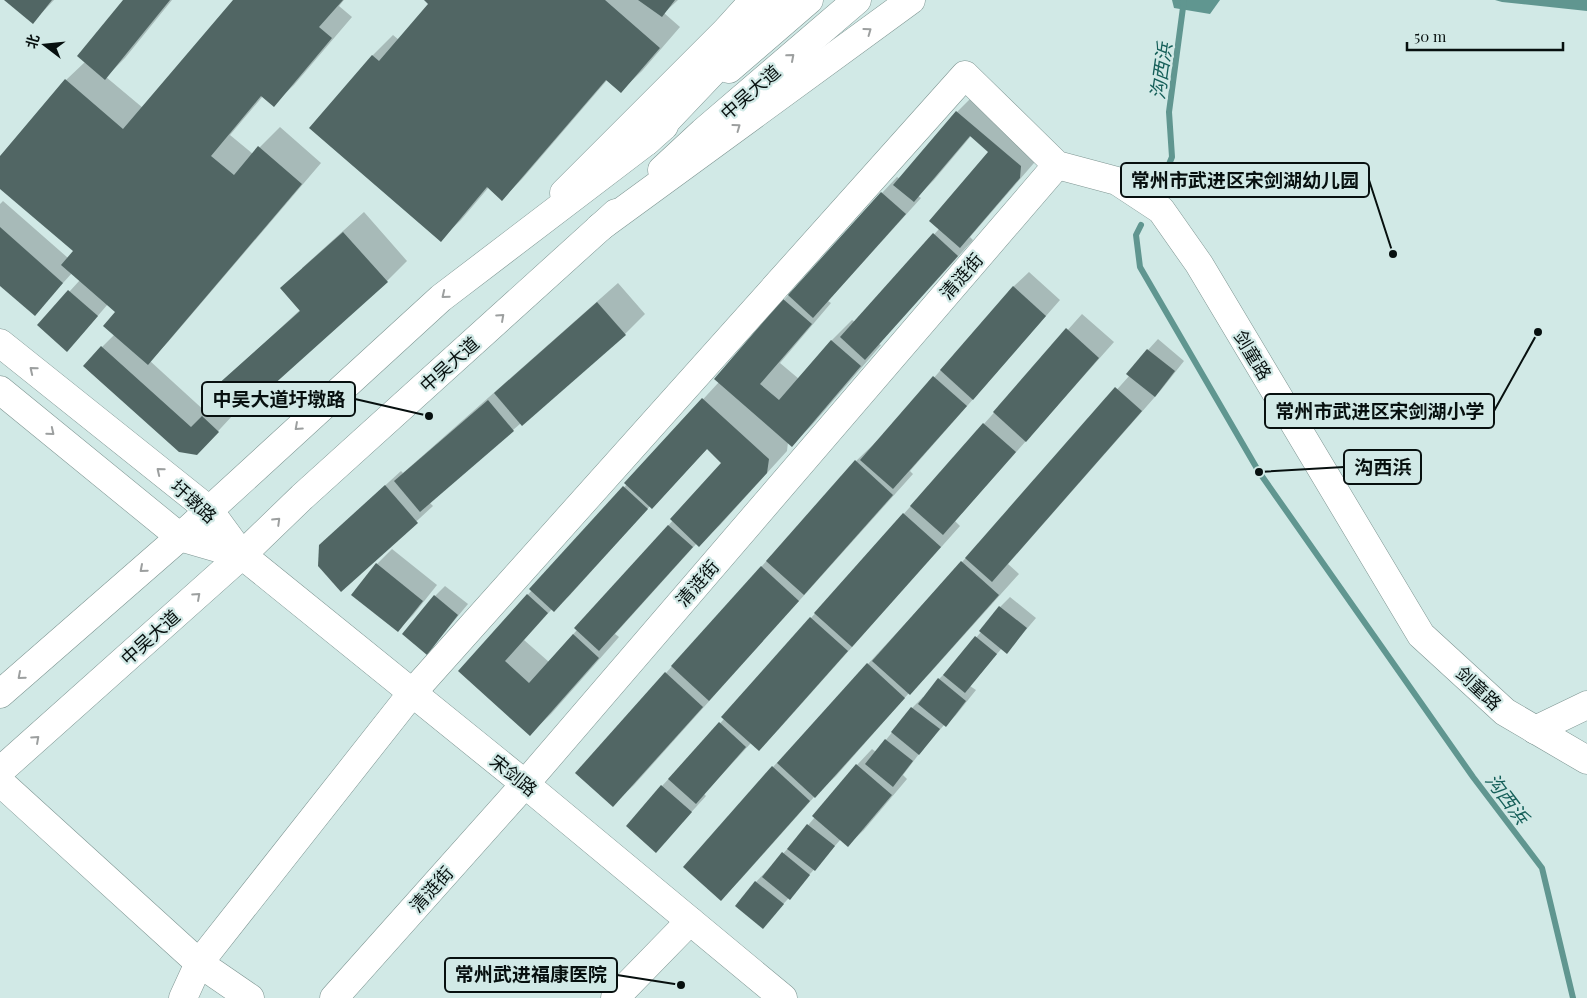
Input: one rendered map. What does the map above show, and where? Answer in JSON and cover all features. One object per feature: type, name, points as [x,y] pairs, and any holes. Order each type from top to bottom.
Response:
[{"type":"main road","points":[[520,237],[726,31],[754,0]]},
{"type":"main road","points":[[647,141],[781,0]]},
{"type":"main road","name":"中吴大道","points":[[0,694],[180,537],[441,298],[647,141],[809,0]]},
{"type":"main road","name":"中吴大道","points":[[0,771],[242,555],[302,497],[703,132],[857,0]]},
{"type":"main road","points":[[599,228],[911,0]]},
{"type":"main road","name":"剑童路","points":[[412,693],[965,74],[1057,165],[1117,181],[1161,210],[1199,264],[1421,635],[1505,712],[1587,760]]},
{"type":"main road","name":"清涟街","points":[[334,998],[525,784],[1057,165]]},
{"type":"main road","name":"圩墩路","points":[[0,343],[209,510],[242,555]]},
{"type":"main road","name":"圩墩路","points":[[0,390],[180,537],[242,555]]},
{"type":"main road","name":"宋剑路","points":[[242,555],[525,784],[783,998]]},
{"type":"main road","points":[[183,998],[200,963],[412,693]]},
{"type":"main road","points":[[1535,730],[1587,705]]},
{"type":"main road","points":[[0,782],[200,963],[250,998]]},
{"type":"main road","points":[[616,998],[690,921]]},
{"type":"water","points":[[1172,0],[1220,0],[1210,14],[1174,8]]},
{"type":"water","points":[[1495,0],[1587,0],[1587,11],[1502,2]]},
{"type":"building","points":[[4,0],[52,0],[33,24]]},
{"type":"building","points":[[123,0],[170,0],[105,80],[77,56]]},
{"type":"building","points":[[233,0],[343,0],[319,27],[332,38],[274,107],[261,96],[211,156],[234,175],[258,146],[302,184],[148,365],[103,326],[115,312],[61,265],[73,251],[0,189],[0,156],[65,79],[123,129]]},
{"type":"building","points":[[424,0],[605,0],[660,48],[621,93],[606,80],[502,201],[487,187],[441,242],[309,128],[372,55],[379,61],[428,4]]},
{"type":"building","points":[[638,0],[675,0],[662,17]]},
{"type":"building","points":[[956,111],[1021,166],[1020,178],[960,248],[929,221],[988,152],[970,136],[914,202],[893,185]]},
{"type":"building","points":[[881,192],[906,214],[813,318],[788,295]]},
{"type":"building","points":[[0,227],[63,283],[35,316],[0,286]]},
{"type":"building","points":[[343,232],[388,282],[241,414],[216,386],[300,311],[280,288]]},
{"type":"building","points":[[933,233],[958,256],[865,360],[840,337]]},
{"type":"building","points":[[1013,286],[1046,316],[973,400],[940,370]]},
{"type":"building","points":[[68,290],[98,316],[67,352],[37,325]]},
{"type":"building","points":[[783,299],[812,324],[760,384],[779,400],[831,340],[861,366],[792,447],[714,379]]},
{"type":"building","points":[[597,302],[626,335],[522,426],[494,393]]},
{"type":"building","points":[[1066,328],[1099,358],[1026,442],[993,412]]},
{"type":"building","points":[[101,346],[191,427],[202,416],[219,432],[197,455],[179,452],[83,366]]},
{"type":"building","points":[[1147,349],[1175,371],[1155,397],[1126,374]]},
{"type":"building","points":[[933,376],[967,406],[893,489],[860,460]]},
{"type":"building","points":[[1115,387],[1142,411],[992,582],[965,558]]},
{"type":"building","points":[[702,398],[769,459],[767,473],[699,547],[670,519],[721,463],[707,449],[652,509],[624,483]]},
{"type":"building","points":[[488,400],[514,431],[420,512],[394,481]]},
{"type":"building","points":[[983,423],[1016,452],[943,535],[910,506]]},
{"type":"building","points":[[855,460],[893,495],[804,595],[766,561]]},
{"type":"building","points":[[385,485],[418,523],[341,592],[318,566],[319,545]]},
{"type":"building","points":[[623,486],[648,509],[554,612],[529,589]]},
{"type":"building","points":[[903,513],[941,547],[852,647],[814,613]]},
{"type":"building","points":[[668,525],[693,547],[599,651],[574,628]]},
{"type":"building","points":[[961,561],[999,595],[910,695],[872,661]]},
{"type":"building","points":[[376,563],[423,601],[398,632],[351,595]]},
{"type":"building","points":[[761,566],[799,601],[709,701],[671,666]]},
{"type":"building","points":[[527,594],[548,613],[505,661],[529,683],[573,634],[599,658],[530,736],[458,671]]},
{"type":"building","points":[[434,595],[458,615],[427,655],[402,634]]},
{"type":"building","points":[[999,606],[1027,628],[1007,654],[979,631]]},
{"type":"building","points":[[810,617],[848,651],[759,751],[721,717]]},
{"type":"building","points":[[975,636],[997,654],[965,693],[943,675]]},
{"type":"building","points":[[867,663],[905,698],[815,798],[777,763]]},
{"type":"building","points":[[665,672],[703,707],[613,807],[575,773]]},
{"type":"building","points":[[938,678],[966,701],[946,727],[918,704]]},
{"type":"building","points":[[911,707],[940,729],[919,755],[891,732]]},
{"type":"building","points":[[719,722],[746,747],[696,804],[668,779]]},
{"type":"building","points":[[885,739],[913,761],[893,787],[865,764]]},
{"type":"building","points":[[856,764],[892,795],[848,847],[812,816]]},
{"type":"building","points":[[772,766],[810,801],[721,901],[683,867]]},
{"type":"building","points":[[661,785],[692,812],[656,853],[626,826]]},
{"type":"building","points":[[807,824],[835,846],[815,871],[787,849]]},
{"type":"building","points":[[782,852],[810,875],[790,900],[762,877]]},
{"type":"building","points":[[755,881],[784,904],[763,929],[735,906]]},
{"type":"waterway","name":"沟西浜","points":[[1164,176],[1172,157],[1169,112],[1184,0]]},
{"type":"waterway","name":"沟西浜","points":[[1141,225],[1136,235],[1140,267],[1259,472],[1473,777],[1542,868],[1573,998]]},
{"type":"place","name":"常州市武进区宋剑湖幼儿园","points":[[1393,254]]},
{"type":"place","name":"常州市武进区宋剑湖小学","points":[[1538,332]]},
{"type":"place","name":"中吴大道圩墩路","points":[[429,416]]},
{"type":"place","name":"沟西浜","points":[[1259,472]]},
{"type":"place","name":"常州武进福康医院","points":[[681,985]]}]
